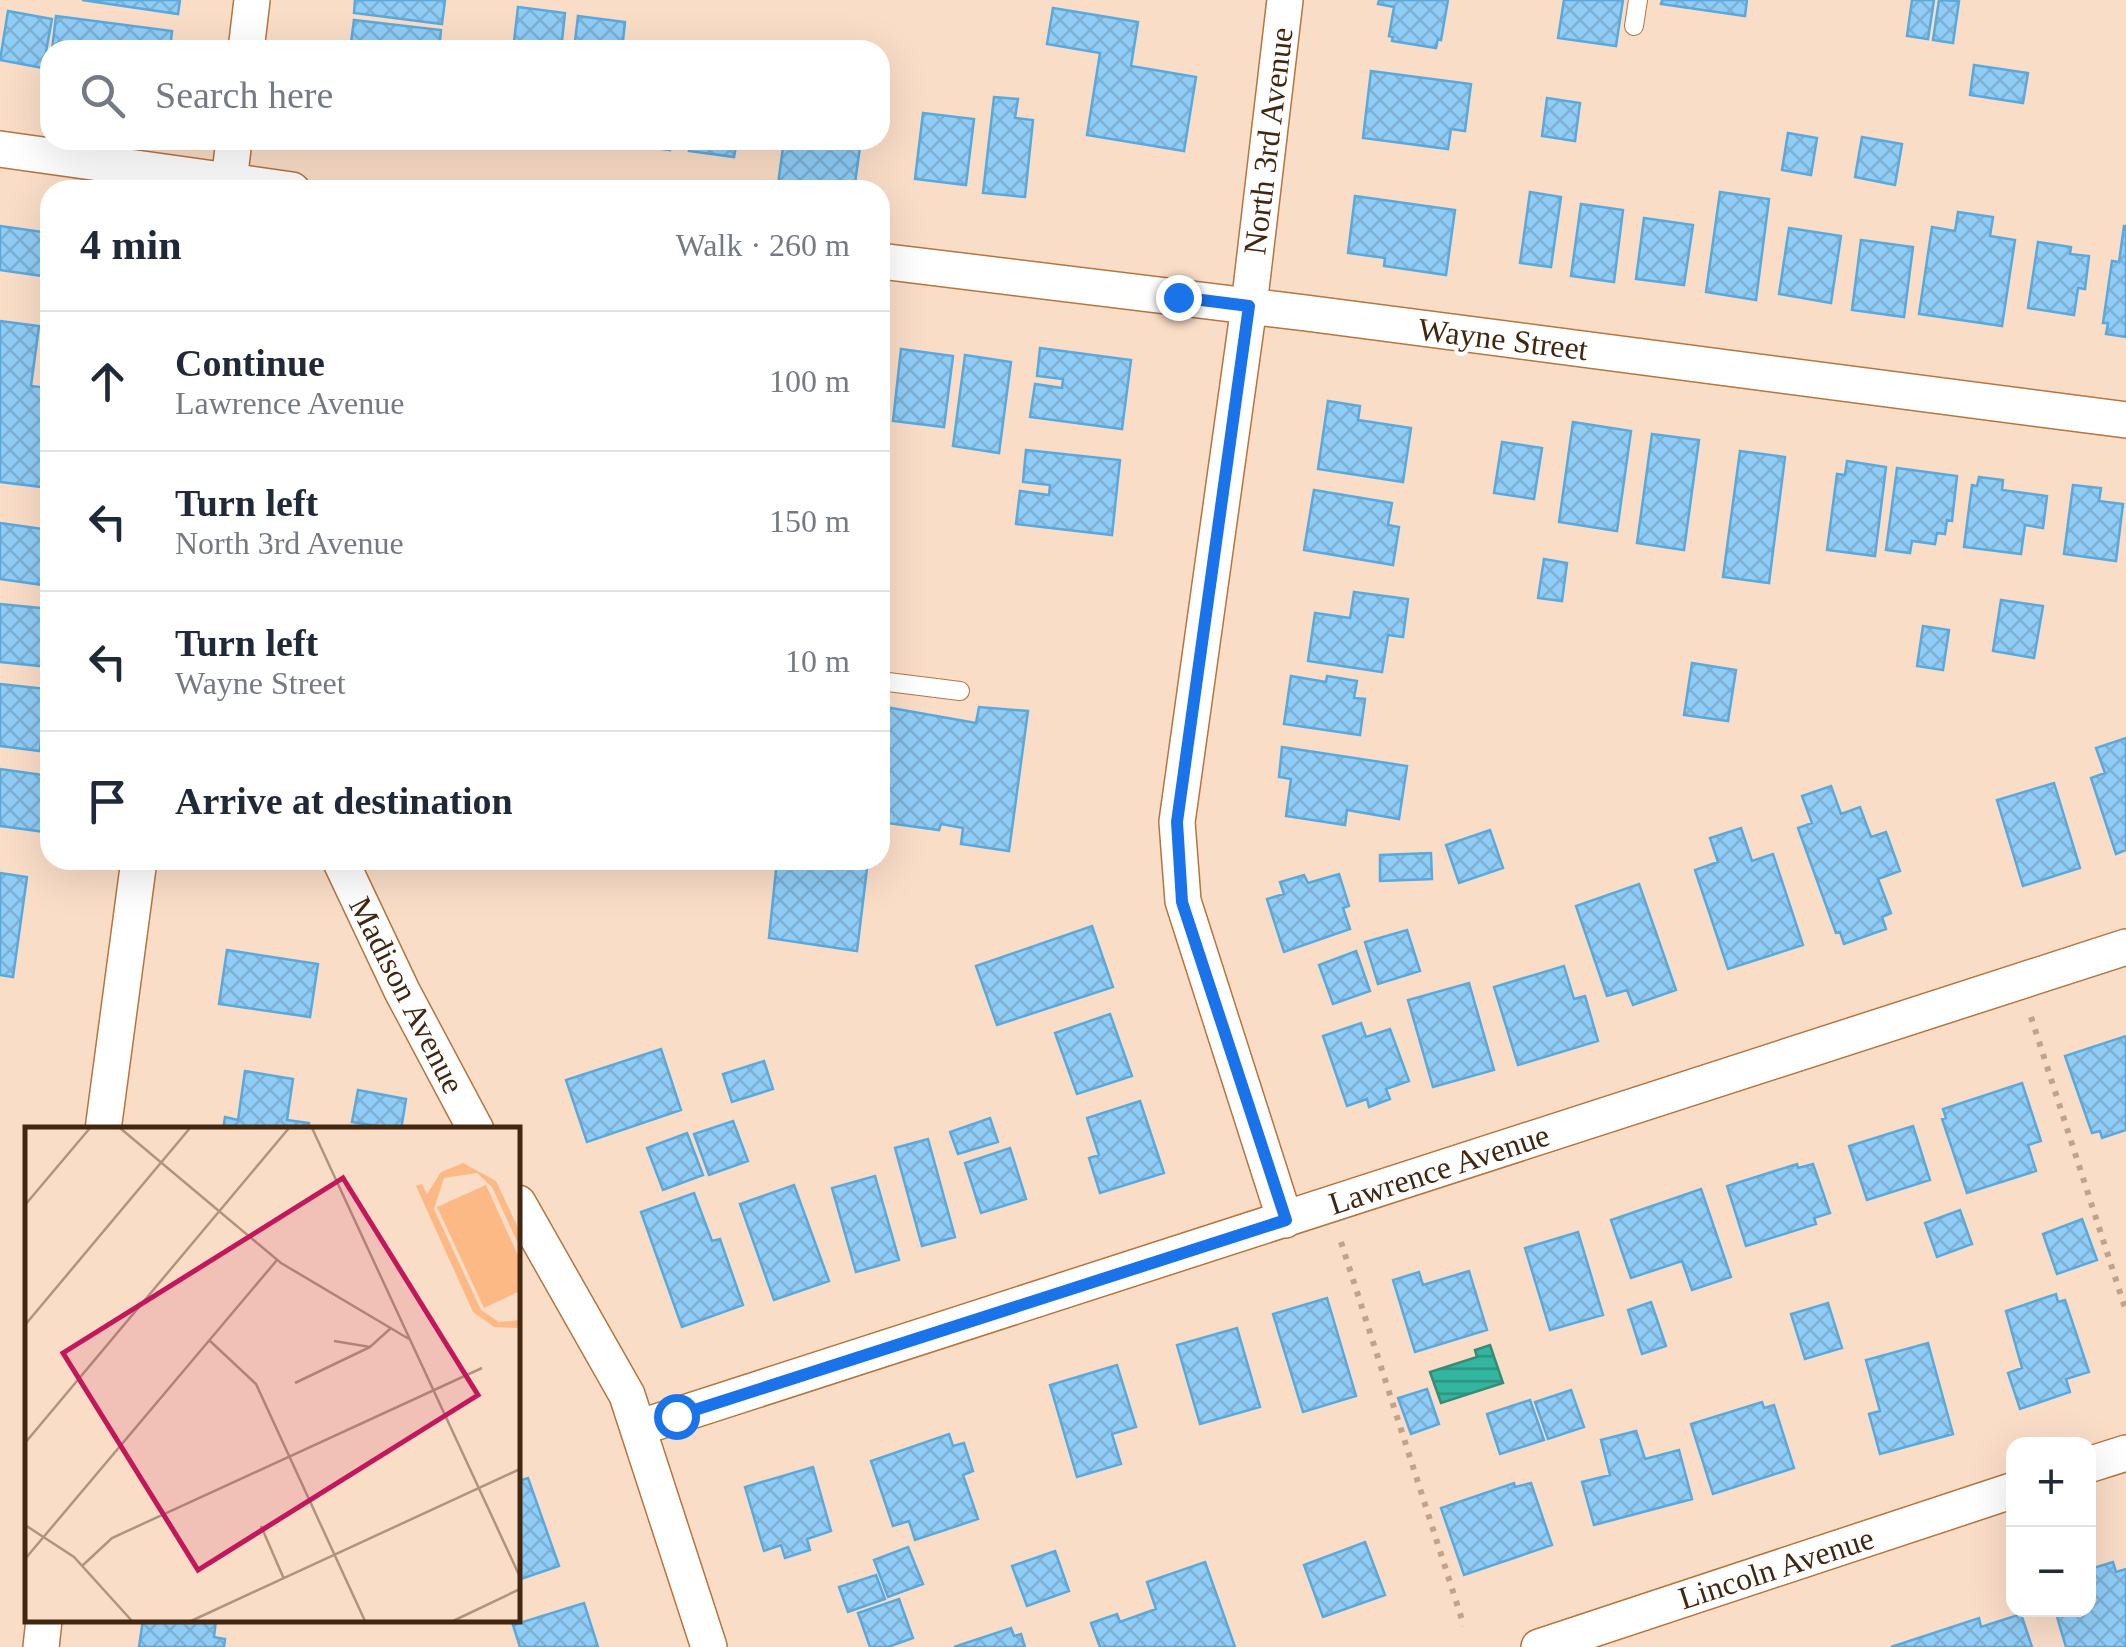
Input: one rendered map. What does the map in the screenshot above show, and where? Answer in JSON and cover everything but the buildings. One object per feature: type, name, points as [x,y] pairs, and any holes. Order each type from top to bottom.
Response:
[{"type":"street","points":[[247,40],[252,0]]},
{"type":"street","name":"North 3rd Avenue","points":[[1285,0],[1249,306],[1177,822],[1182,902],[1286,1220]]},
{"type":"street","points":[[0,150],[191,180]]},
{"type":"street","points":[[230,180],[233,150]]},
{"type":"street","name":"Wayne Street","points":[[890,262],[2126,420]]},
{"type":"street","points":[[102,1127],[138,870]]},
{"type":"street","name":"Madison Avenue","points":[[345,870],[402,991],[474,1127]]},
{"type":"street","name":"Lawrence Avenue","points":[[638,1428],[2126,947]]},
{"type":"street","points":[[520,1207],[627,1396],[708,1647]]},
{"type":"street","points":[[2096,1462],[2126,1453]]},
{"type":"street","name":"Lincoln Avenue","points":[[1538,1647],[2006,1493]]},
{"type":"street","points":[[41,1647],[44,1622]]},
{"type":"lane","points":[[1634,26],[1638,0]]},
{"type":"lane","points":[[890,683],[960,690]]},
{"type":"path","points":[[2030,1015],[2126,1311]]},
{"type":"path","points":[[1338,1234],[1464,1626]]},
{"type":"water","points":[[1490,1345],[1503,1383],[1441,1403],[1430,1372],[1477,1357],[1475,1350]]},
{"type":"route","points":[[676,1416],[1286,1220],[1182,902],[1177,822],[1249,306],[1178,297]]}]
